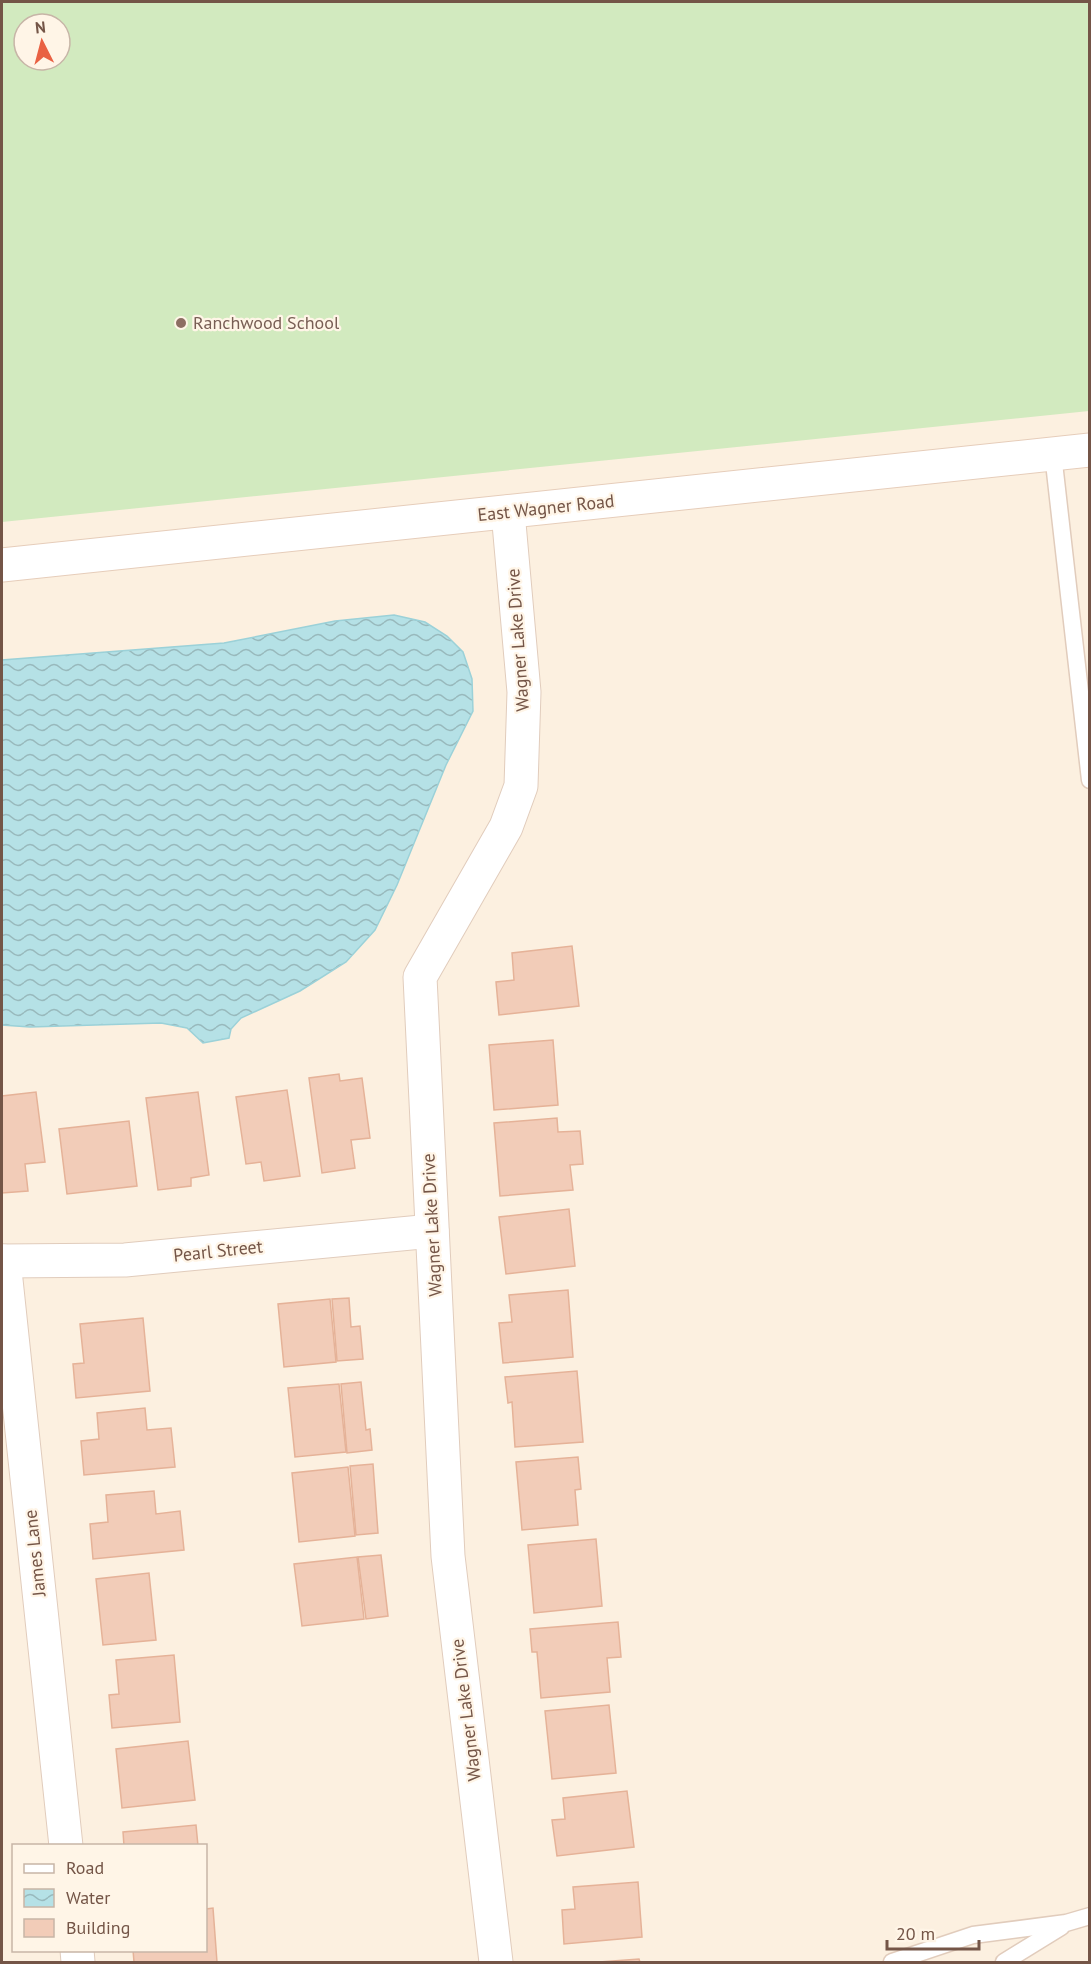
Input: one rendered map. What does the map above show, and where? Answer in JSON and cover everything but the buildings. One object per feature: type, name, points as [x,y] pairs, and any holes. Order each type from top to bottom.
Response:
[{"type":"street","name":"East Wagner Road","points":[[2,565],[1089,450]]},
{"type":"street","name":"Wagner Lake Drive","points":[[496,1962],[448,1556],[420,977],[506,827],[521,786],[524,693],[508,512]]},
{"type":"street","name":"Pearl Street","points":[[3,1261],[125,1260],[432,1231]]},
{"type":"street","name":"James Lane","points":[[3,1261],[66,1844]]},
{"type":"lane","points":[[1053,454],[1089,780]]},
{"type":"lane","points":[[892,1962],[973,1935],[1066,1923],[1089,1916]]},
{"type":"lane","points":[[1004,1962],[1066,1923]]},
{"type":"green space","points":[[2,2],[1089,2],[1089,411],[2,522]]},
{"type":"water","points":[[394,615],[425,622],[447,636],[463,652],[472,679],[473,711],[446,765],[397,885],[375,930],[346,962],[300,991],[241,1018],[231,1029],[229,1038],[203,1043],[187,1028],[161,1023],[30,1027],[2,1025],[2,660],[224,643],[335,621]]},
{"type":"place","name":"Ranchwood School","points":[[181,323]]}]
